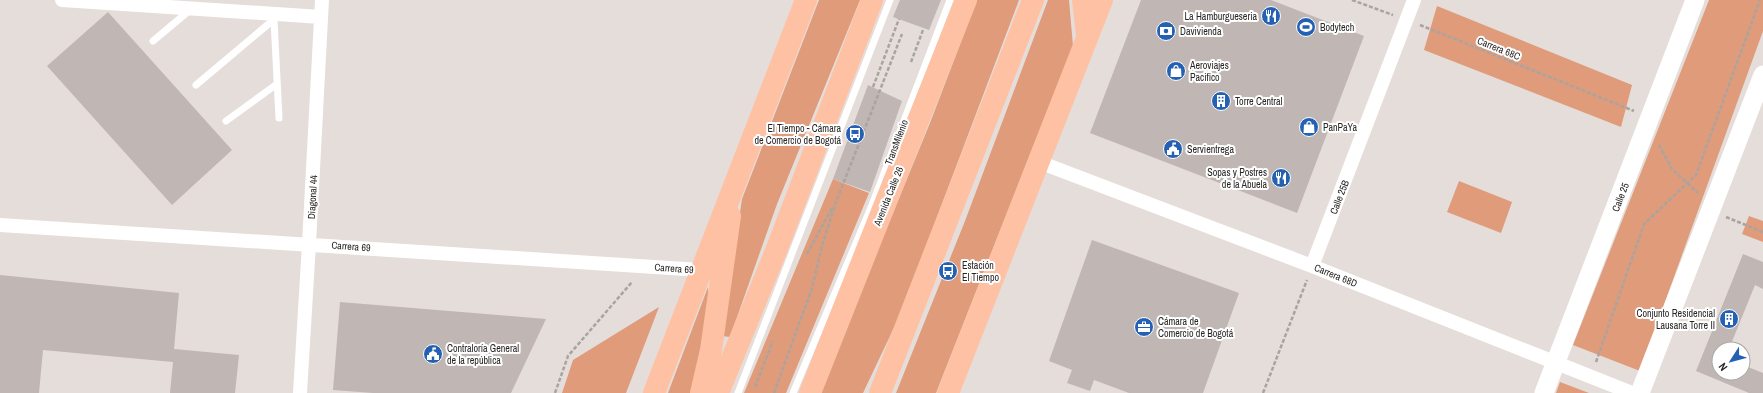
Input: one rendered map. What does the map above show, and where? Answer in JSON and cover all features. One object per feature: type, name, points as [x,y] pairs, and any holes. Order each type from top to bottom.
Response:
[{"type":"main road","points":[[654,393],[806,0]]},
{"type":"main road","points":[[718,393],[776,251],[872,0]]},
{"type":"main road","name":"Avenida Calle 26","points":[[810,393],[966,0]]},
{"type":"main road","points":[[880,393],[1033,0]]},
{"type":"main road","points":[[1083,0],[1087,38]]},
{"type":"main road","points":[[948,393],[1102,0]]},
{"type":"main road","points":[[701,393],[711,350],[727,246],[734,185]]},
{"type":"main road","points":[[872,393],[890,367]]},
{"type":"street","points":[[62,0],[192,9],[277,17],[321,17]]},
{"type":"street","name":"Diagonal 44","points":[[300,393],[322,0]]},
{"type":"street","name":"Calle 25B","points":[[1312,266],[1414,0]]},
{"type":"street","name":"Calle 25","points":[[1544,393],[1556,364],[1644,117],[1695,0]]},
{"type":"street","points":[[1640,393],[1763,75]]},
{"type":"street","name":"Carrera 68D","points":[[1039,162],[1312,266],[1632,393]]},
{"type":"street","name":"Carrera 69","points":[[0,225],[701,270]]},
{"type":"lane","points":[[738,393],[890,0]]},
{"type":"lane","name":"TransMilenio","points":[[793,393],[872,205],[950,0]]},
{"type":"lane","points":[[153,41],[192,9]]},
{"type":"lane","points":[[277,17],[277,84],[279,118]]},
{"type":"lane","points":[[196,85],[277,17]]},
{"type":"lane","points":[[226,121],[277,84]]},
{"type":"path","name":"Carrera 68C","points":[[1352,0],[1406,20],[1644,117]]},
{"type":"path","points":[[1591,377],[1644,224],[1696,175],[1760,0]]},
{"type":"path","points":[[873,87],[899,19]]},
{"type":"path","points":[[774,393],[812,288],[822,246],[836,202],[902,34]]},
{"type":"path","points":[[1644,117],[1656,128],[1658,143],[1672,169],[1688,182],[1705,200],[1710,211],[1763,232]]},
{"type":"path","points":[[806,254],[836,202]]},
{"type":"path","points":[[556,393],[568,356],[646,266]]},
{"type":"path","points":[[1263,393],[1312,266]]},
{"type":"path","points":[[752,393],[774,340]]},
{"type":"shaded area","points":[[819,0],[860,0],[777,204],[730,337],[722,336],[742,199]]},
{"type":"shaded area","points":[[977,0],[1019,0],[900,315],[863,393],[819,393],[930,123]]},
{"type":"shaded area","points":[[1048,0],[1069,0],[1073,46],[936,393],[896,393],[965,221]]},
{"type":"shaded area","points":[[1709,0],[1763,0],[1763,31],[1640,371],[1573,345]]},
{"type":"shaded area","points":[[1437,6],[1632,85],[1621,127],[1424,50]]},
{"type":"shaded area","points":[[833,179],[869,193],[786,393],[744,393]]},
{"type":"shaded area","points":[[1459,181],[1512,202],[1501,233],[1447,212]]},
{"type":"shaded area","points":[[1749,216],[1763,221],[1763,242],[1742,234]]},
{"type":"shaded area","points":[[708,287],[709,328],[696,393],[668,393]]},
{"type":"shaded area","points":[[659,307],[626,393],[562,393],[573,360]]},
{"type":"shaded area","points":[[1560,382],[1589,393],[1556,393]]},
{"type":"building","points":[[900,0],[941,0],[929,30],[893,17]]},
{"type":"building","name":"Torre Central","points":[[1141,0],[1271,0],[1364,36],[1297,213],[1090,133]]},
{"type":"building","points":[[108,12],[232,150],[172,205],[47,66]]},
{"type":"building","points":[[868,85],[902,101],[870,192],[833,179]]},
{"type":"building","name":"Cámara de Comercio de Bogotá","points":[[1092,240],[1239,293],[1203,393],[1129,393],[1094,380],[1090,391],[1067,383],[1072,370],[1049,361]]},
{"type":"building","name":"Conjunto Residencial Lausana Torre II","points":[[1743,254],[1763,262],[1763,289],[1755,285],[1732,341],[1711,341],[1711,377],[1696,371]]},
{"type":"building","points":[[0,275],[179,293],[174,349],[239,355],[235,393],[170,393],[173,362],[43,350],[39,393],[0,393]]},
{"type":"building","name":"Contraloría General de la república","points":[[340,302],[546,319],[511,393],[373,393],[333,390]]},
{"type":"building","name":"Conjunto Residencial Lausana Torre II","points":[[1751,368],[1763,373],[1763,393],[1749,393],[1720,381],[1751,381]]},
{"type":"place","name":"La Hamburgueseria","points":[[1271,16]]},
{"type":"place","name":"Bodytech","points":[[1306,27]]},
{"type":"place","name":"Davivienda","points":[[1166,31]]},
{"type":"place","name":"Aeroviajes Pacifico","points":[[1176,71]]},
{"type":"place","name":"Torre Central","points":[[1221,101]]},
{"type":"place","name":"PanPaYa","points":[[1309,127]]},
{"type":"place","name":"El Tiempo - Cámara de Comercio de Bogotá","points":[[855,134]]},
{"type":"place","name":"Servientrega","points":[[1173,149]]},
{"type":"place","name":"Sopas y Postres de la Abuela","points":[[1281,178]]},
{"type":"place","name":"Estación El Tiempo","points":[[948,271]]},
{"type":"place","name":"Conjunto Residencial Lausana Torre II","points":[[1729,319]]},
{"type":"place","name":"Cámara de Comercio de Bogotá","points":[[1144,327]]},
{"type":"place","name":"Contraloría General de la república","points":[[433,354]]}]
